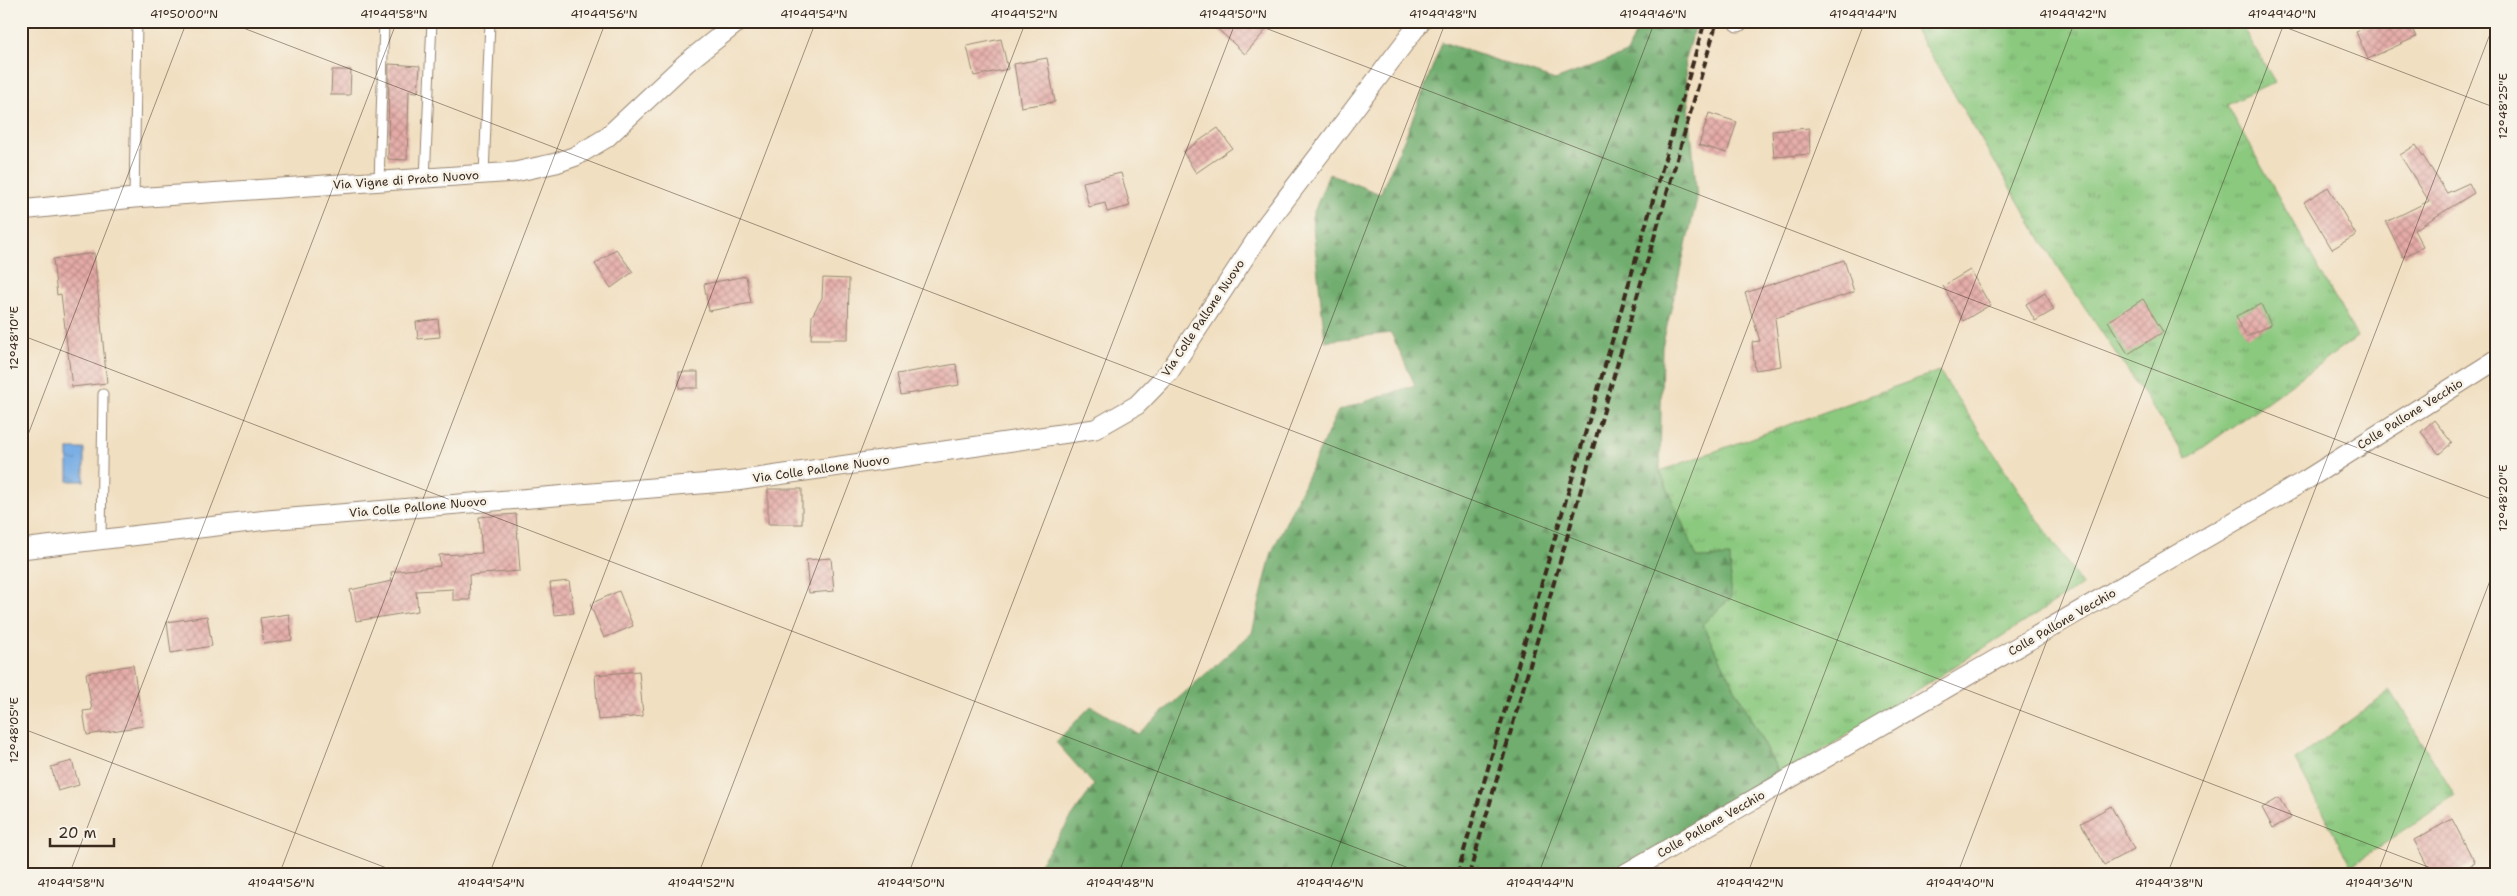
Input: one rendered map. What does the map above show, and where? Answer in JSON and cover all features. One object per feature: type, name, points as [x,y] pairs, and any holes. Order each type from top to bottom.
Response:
[{"type":"street","name":"Via Vigne di Prato Nuovo","points":[[21,210],[134,198],[379,183],[484,175],[537,168],[576,156],[606,138],[686,62],[739,21]]},
{"type":"street","name":"Via Colle Pallone Nuovo","points":[[21,549],[267,520],[736,480],[1095,429],[1136,405],[1169,372],[1266,225],[1421,21]]},
{"type":"street","name":"Colle Pallone Vecchio","points":[[1623,875],[2306,480],[2496,360]]},
{"type":"lane","points":[[134,198],[137,21]]},
{"type":"lane","points":[[379,183],[384,21]]},
{"type":"lane","points":[[425,179],[432,21]]},
{"type":"lane","points":[[484,175],[490,21]]},
{"type":"lane","points":[[101,540],[103,394]]},
{"type":"green space","points":[[1641,21],[1696,21],[1685,59],[1697,199],[1662,347],[1660,471],[1697,558],[1730,557],[1731,598],[1702,624],[1781,777],[1608,875],[1032,875],[1094,785],[1056,742],[1091,706],[1138,734],[1252,633],[1272,552],[1338,411],[1415,385],[1391,333],[1325,341],[1312,217],[1329,174],[1380,194],[1409,128],[1442,42],[1555,80],[1627,53]]},
{"type":"green space","points":[[1910,21],[2239,21],[2275,82],[2227,105],[2357,337],[2187,459],[2057,266]]},
{"type":"green space","points":[[1939,371],[2082,585],[1781,777],[1702,624],[1731,598],[1697,558],[1660,471]]},
{"type":"green space","points":[[2391,691],[2455,796],[2351,866],[2295,760]]},
{"type":"water","points":[[68,449],[84,449],[84,481],[68,481]]},
{"type":"building","points":[[1209,21],[1274,21],[1245,54]]},
{"type":"building","points":[[2381,21],[2409,21],[2416,37],[2368,59],[2356,32]]},
{"type":"building","points":[[1001,39],[1008,69],[974,76],[967,46]]},
{"type":"building","points":[[1047,58],[1055,102],[1021,107],[1014,64]]},
{"type":"building","points":[[389,64],[420,66],[418,92],[409,91],[407,160],[388,159]]},
{"type":"building","points":[[332,70],[351,70],[350,95],[331,95]]},
{"type":"building","points":[[1709,113],[1737,122],[1727,153],[1699,145]]},
{"type":"building","points":[[1218,128],[1232,148],[1196,173],[1183,152]]},
{"type":"building","points":[[1809,128],[1810,154],[1774,157],[1772,131]]},
{"type":"building","points":[[2416,145],[2447,193],[2469,183],[2474,193],[2414,230],[2423,247],[2403,257],[2386,222],[2429,201],[2400,155]]},
{"type":"building","points":[[1121,173],[1130,206],[1107,212],[1105,203],[1089,207],[1083,182]]},
{"type":"building","points":[[2328,187],[2356,235],[2332,249],[2304,202]]},
{"type":"building","points":[[616,249],[633,272],[611,288],[595,264]]},
{"type":"building","points":[[94,253],[107,383],[72,387],[61,294],[57,295],[53,259]]},
{"type":"building","points":[[1844,260],[1854,292],[1775,318],[1781,366],[1755,370],[1752,342],[1760,341],[1745,293]]},
{"type":"building","points":[[1970,270],[1990,305],[1963,321],[1943,286]]},
{"type":"building","points":[[746,276],[751,303],[709,311],[704,284]]},
{"type":"building","points":[[823,278],[849,279],[848,339],[811,339],[812,316],[822,298]]},
{"type":"building","points":[[2045,293],[2054,310],[2035,321],[2026,304]]},
{"type":"building","points":[[2143,299],[2163,332],[2128,354],[2108,321]]},
{"type":"building","points":[[2261,304],[2271,325],[2246,337],[2236,316]]},
{"type":"building","points":[[438,319],[440,337],[418,339],[416,322]]},
{"type":"building","points":[[956,364],[959,385],[901,395],[897,374]]},
{"type":"building","points":[[679,372],[698,372],[698,388],[679,388]]},
{"type":"building","points":[[2434,420],[2452,443],[2439,454],[2421,432]]},
{"type":"building","points":[[768,489],[802,489],[802,524],[768,524]]},
{"type":"building","points":[[516,514],[520,571],[469,575],[470,600],[453,600],[453,589],[416,591],[418,611],[356,621],[350,590],[392,581],[391,572],[440,566],[439,555],[482,553],[479,517]]},
{"type":"building","points":[[831,558],[834,591],[809,593],[806,560]]},
{"type":"building","points":[[569,581],[574,613],[554,615],[550,583]]},
{"type":"building","points":[[619,591],[633,626],[604,638],[590,604]]},
{"type":"building","points":[[289,614],[292,640],[264,644],[260,618]]},
{"type":"building","points":[[207,616],[212,646],[171,653],[167,622]]},
{"type":"building","points":[[133,665],[143,726],[87,735],[83,711],[92,710],[86,673]]},
{"type":"building","points":[[639,671],[643,716],[598,720],[595,675]]},
{"type":"building","points":[[72,761],[79,785],[58,791],[51,767]]},
{"type":"building","points":[[2279,798],[2291,818],[2273,828],[2262,808]]},
{"type":"building","points":[[2111,806],[2134,849],[2104,865],[2081,823]]},
{"type":"building","points":[[2452,819],[2475,863],[2452,875],[2432,875],[2414,840]]},
{"type":"railway","points":[[1457,875],[1705,21]]},
{"type":"railway","points":[[1469,875],[1717,21]]}]
